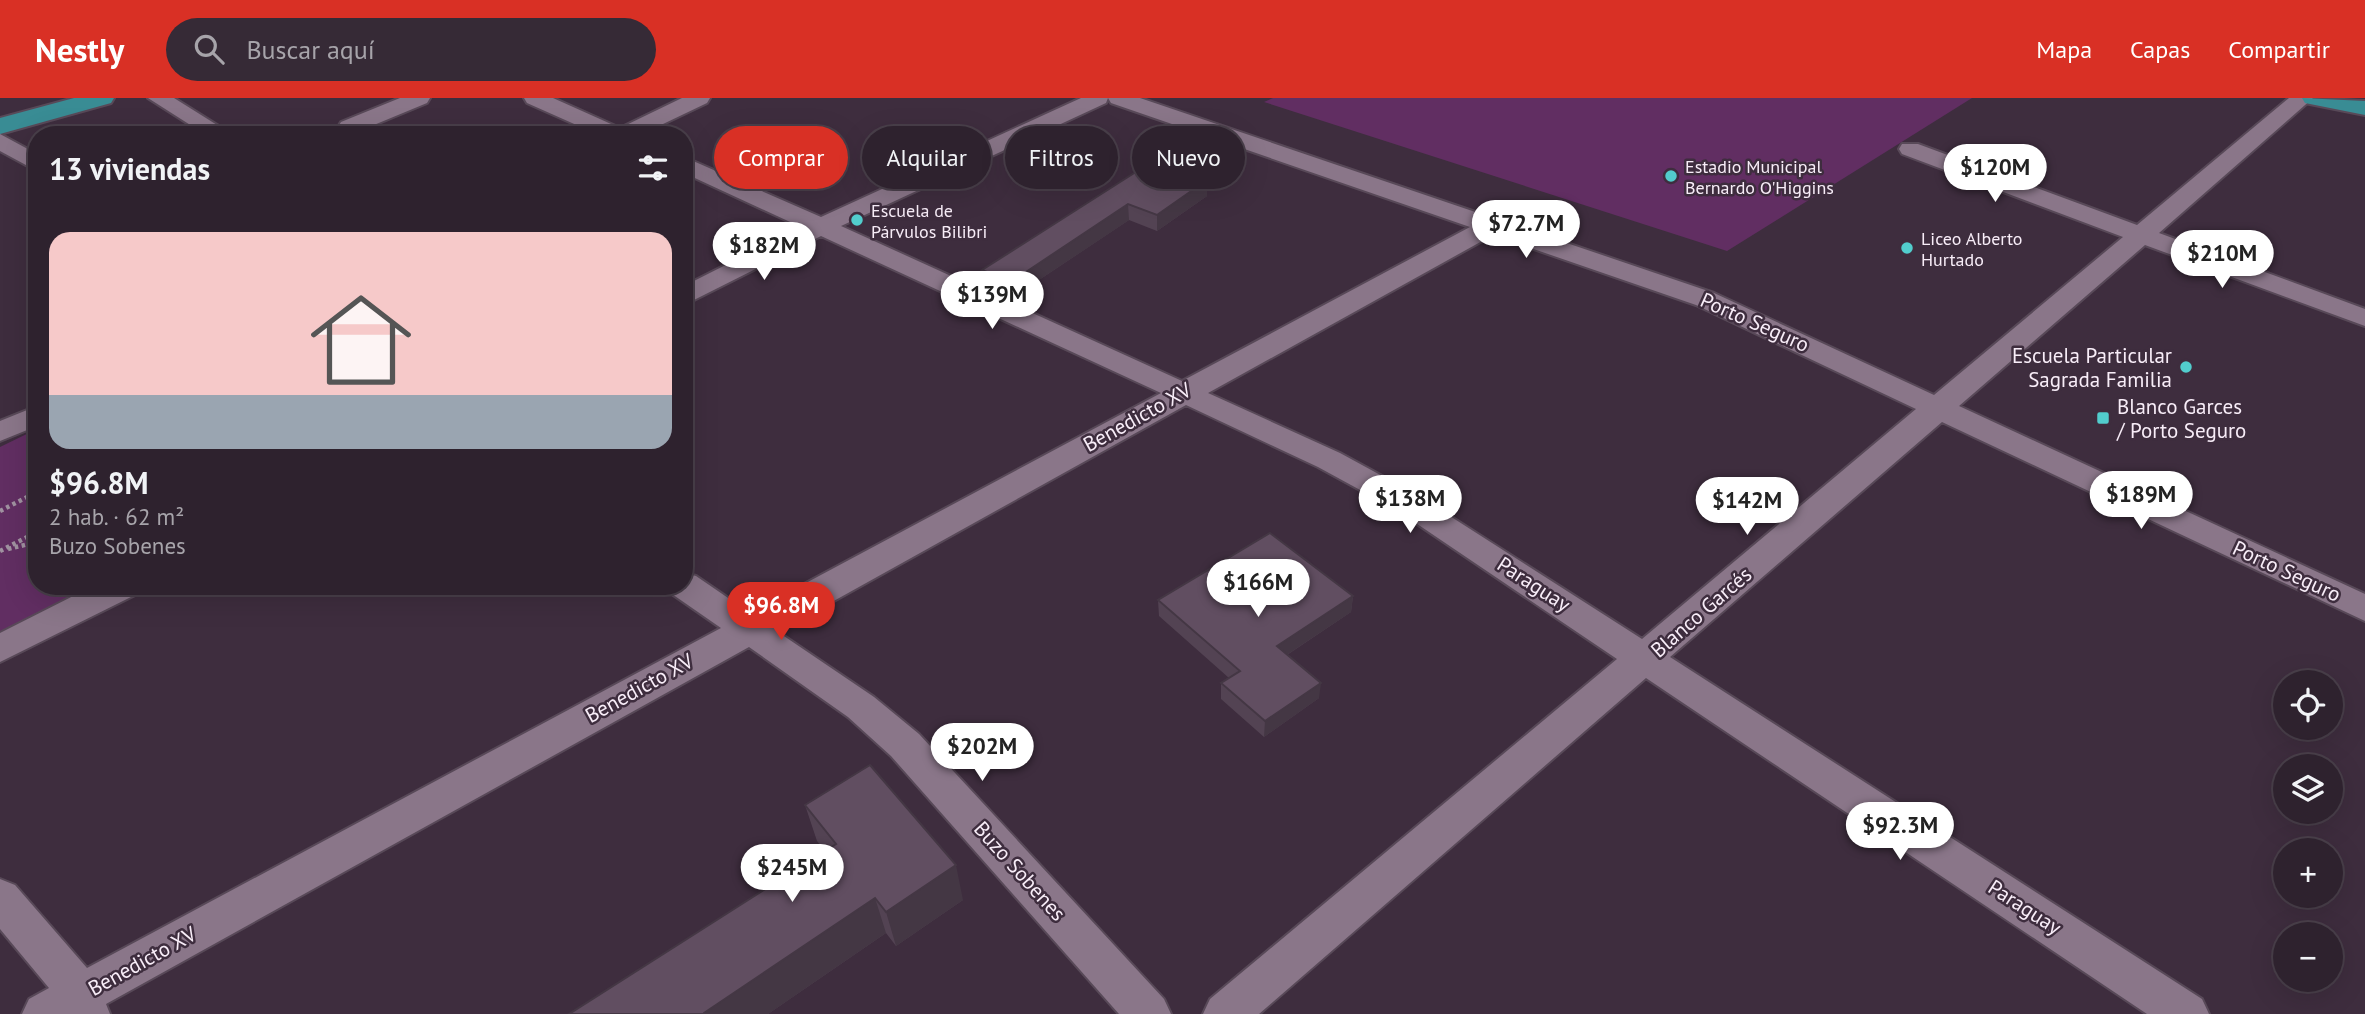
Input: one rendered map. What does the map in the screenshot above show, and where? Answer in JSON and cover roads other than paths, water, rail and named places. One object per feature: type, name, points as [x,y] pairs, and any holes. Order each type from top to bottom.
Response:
[{"type":"main road","points":[[0,126],[102,98]]},
{"type":"main road","points":[[2314,98],[2365,108]]},
{"type":"street","points":[[159,98],[207,126]]},
{"type":"street","points":[[351,126],[419,98]]},
{"type":"street","points":[[536,98],[600,126]]},
{"type":"street","points":[[639,126],[699,98]]},
{"type":"street","points":[[693,292],[822,226],[1098,98]]},
{"type":"street","name":"Porto Seguro","points":[[1119,98],[1705,299],[2365,608]]},
{"type":"street","name":"Blanco Garcés","points":[[1226,1014],[1648,658],[2302,98]]},
{"type":"street","points":[[0,141],[28,158]]},
{"type":"street","points":[[1910,149],[2365,318]]},
{"type":"street","name":"Paraguay","points":[[693,168],[1329,460],[1406,502],[1648,658],[2186,1014]]},
{"type":"street","name":"Benedicto XV","points":[[71,1007],[748,629],[1492,225]]},
{"type":"street","points":[[0,432],[28,419]]},
{"type":"street","name":"Buzo Sobenes","points":[[693,591],[861,707],[905,745],[1148,1014]]},
{"type":"street","points":[[0,649],[105,595]]},
{"type":"street","points":[[0,898],[71,1007]]},
{"type":"place","name":"Estadio Municipal Bernardo O'Higgins","points":[[1671,176]]},
{"type":"place","name":"Escuela de Párvulos Bilibri","points":[[857,220]]},
{"type":"place","name":"Liceo Alberto Hurtado","points":[[1907,248]]},
{"type":"place","name":"Escuela Particular Sagrada Familia","points":[[2186,367]]},
{"type":"place","name":"Blanco Garces / Porto Seguro","points":[[2103,418]]}]
